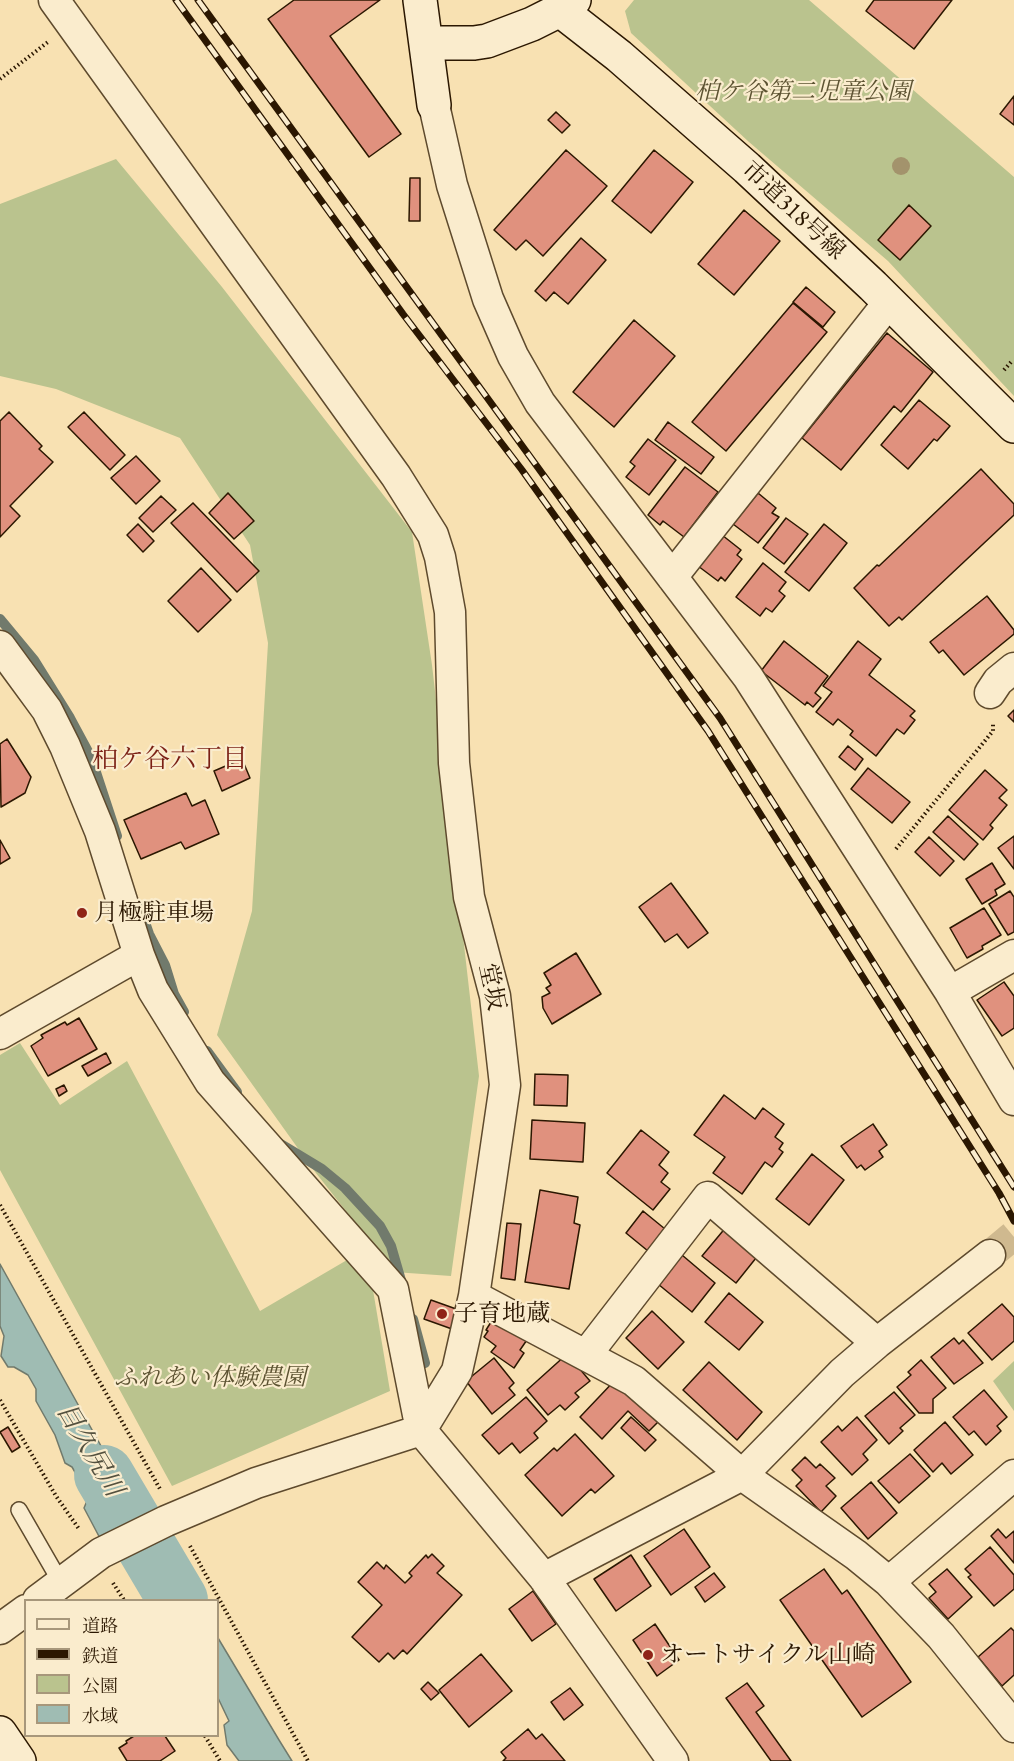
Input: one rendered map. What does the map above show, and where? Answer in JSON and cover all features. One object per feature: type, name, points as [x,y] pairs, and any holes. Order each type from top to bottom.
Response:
[{"type":"street","points":[[420,0],[434,105],[452,185],[488,298],[513,356],[540,403],[748,677],[950,992],[1014,1100]]},
{"type":"street","points":[[426,43],[487,41],[532,24],[567,5]]},
{"type":"street","name":"市道318号線","points":[[567,5],[619,56],[747,168],[889,302],[1014,426]]},
{"type":"street","name":"堂坂","points":[[63,12],[396,476],[434,535],[445,579],[450,612],[454,763],[469,897],[495,996],[505,1085],[474,1296],[457,1371],[421,1430]]},
{"type":"street","points":[[672,577],[889,302]]},
{"type":"street","points":[[0,646],[47,710],[66,746],[100,831],[139,955],[153,990],[210,1082],[393,1289],[421,1430],[544,1578],[673,1761]]},
{"type":"street","points":[[990,693],[998,681],[1014,668]]},
{"type":"street","points":[[0,1034],[139,955]]},
{"type":"street","points":[[950,992],[1014,955]]},
{"type":"street","points":[[586,1355],[708,1197],[877,1343]]},
{"type":"street","points":[[544,1578],[742,1474],[842,1373],[990,1255]]},
{"type":"street","points":[[474,1296],[634,1381],[742,1474],[856,1555],[889,1582],[941,1636],[1014,1727]]},
{"type":"street","points":[[50,1592],[99,1555],[171,1519],[256,1483],[421,1430]]},
{"type":"street","points":[[889,1582],[1014,1475]]},
{"type":"street","points":[[0,1629],[24,1611]]},
{"type":"street","points":[[0,1733],[19,1761]]},
{"type":"lane","points":[[19,1510],[50,1592]]},
{"type":"path","points":[[0,79],[63,12]]},
{"type":"path","points":[[897,848],[993,731],[990,693]]},
{"type":"path","points":[[0,1205],[216,1599]]},
{"type":"path","points":[[0,1400],[56,1496],[99,1555],[123,1599]]},
{"type":"path","points":[[219,1604],[308,1761]]},
{"type":"path","points":[[206,1737],[220,1761]]},
{"type":"green space","name":"柏ケ谷第二児童公園","points":[[634,0],[809,0],[1014,177],[1014,396],[888,261],[749,142],[631,33],[625,11]]},
{"type":"green space","points":[[116,159],[222,287],[412,532],[432,665],[479,1076],[451,1276],[394,1272],[312,1168],[217,1035],[252,911],[268,643],[250,545],[180,438],[56,389],[0,376],[0,204]]},
{"type":"green space","name":"ふれあい体験農園","points":[[20,1043],[60,1105],[127,1061],[260,1311],[347,1260],[373,1290],[390,1391],[172,1486],[0,1170],[0,1055]]},
{"type":"green space","points":[[1014,1361],[1014,1411],[993,1381]]},
{"type":"water","points":[[0,1264],[141,1518],[102,1542],[84,1508],[89,1496],[72,1467],[65,1463],[55,1435],[36,1401],[36,1389],[28,1375],[14,1367],[8,1367],[1,1356],[4,1336],[0,1326]]},
{"type":"water","points":[[164,1547],[195,1599],[145,1599],[127,1568]]},
{"type":"water","points":[[219,1640],[292,1761],[239,1761],[227,1745],[224,1725],[229,1721],[219,1700]]},
{"type":"pier","points":[[163,1544],[167,1545],[125,1569],[126,1566]]},
{"type":"building","points":[[294,0],[380,0],[330,36],[401,134],[369,157],[268,19]]},
{"type":"building","points":[[874,0],[952,0],[914,49],[866,11]]},
{"type":"building","points":[[1014,96],[1014,125],[1000,114]]},
{"type":"building","points":[[556,112],[570,125],[562,133],[548,120]]},
{"type":"building","points":[[566,150],[607,186],[543,256],[526,240],[516,250],[494,230]]},
{"type":"building","points":[[654,150],[693,182],[651,233],[612,201]]},
{"type":"building","points":[[410,178],[420,178],[420,221],[409,221]]},
{"type":"building","points":[[909,205],[931,226],[900,260],[878,240]]},
{"type":"building","points":[[744,210],[780,241],[734,295],[698,264]]},
{"type":"building","points":[[581,238],[606,260],[568,304],[554,292],[546,301],[535,291]]},
{"type":"building","points":[[806,287],[835,312],[823,327],[793,302]]},
{"type":"building","points":[[793,303],[827,332],[726,451],[692,422]]},
{"type":"building","points":[[634,320],[675,356],[614,427],[573,392]]},
{"type":"building","points":[[887,333],[933,372],[901,412],[894,406],[841,470],[802,438]]},
{"type":"building","points":[[919,400],[950,426],[937,441],[934,439],[908,469],[881,445]]},
{"type":"building","points":[[9,412],[42,446],[39,449],[53,462],[10,506],[20,516],[0,537],[0,421]]},
{"type":"building","points":[[84,412],[125,455],[110,470],[68,427]]},
{"type":"building","points":[[668,422],[714,457],[701,474],[655,440]]},
{"type":"building","points":[[648,439],[676,460],[649,495],[626,477],[635,466],[630,462]]},
{"type":"building","points":[[136,456],[160,481],[136,504],[111,478]]},
{"type":"building","points":[[685,467],[718,492],[684,537],[663,521],[660,525],[648,515]]},
{"type":"building","points":[[981,469],[1014,504],[1014,515],[902,620],[899,617],[889,626],[854,588]]},
{"type":"building","points":[[228,493],[254,521],[234,539],[209,513]]},
{"type":"building","points":[[758,493],[776,508],[772,513],[779,517],[758,543],[733,524]]},
{"type":"building","points":[[161,496],[176,510],[153,532],[139,518]]},
{"type":"building","points":[[193,503],[259,571],[237,592],[171,523]]},
{"type":"building","points":[[786,518],[808,534],[784,564],[763,548]]},
{"type":"building","points":[[138,524],[154,541],[143,552],[127,535]]},
{"type":"building","points":[[824,524],[847,543],[809,591],[785,572]]},
{"type":"building","points":[[722,535],[741,550],[737,555],[742,559],[725,581],[721,577],[718,581],[698,566]]},
{"type":"building","points":[[763,563],[786,582],[779,591],[785,596],[772,612],[766,608],[760,616],[736,597]]},
{"type":"building","points":[[201,568],[231,600],[198,632],[168,601]]},
{"type":"building","points":[[987,596],[1014,630],[1014,634],[964,675],[943,650],[939,653],[930,642]]},
{"type":"building","points":[[784,641],[828,676],[815,693],[821,698],[813,707],[807,702],[805,705],[761,671]]},
{"type":"building","points":[[858,641],[881,659],[869,675],[915,711],[910,716],[915,720],[904,734],[897,729],[876,756],[850,735],[853,731],[838,719],[833,725],[816,712],[832,692],[823,686]]},
{"type":"building","points":[[1014,710],[1014,722],[1008,716]]},
{"type":"building","points":[[7,739],[31,777],[25,793],[1,807],[0,744]]},
{"type":"building","points":[[848,746],[863,759],[855,770],[839,757]]},
{"type":"building","points":[[242,759],[250,778],[222,791],[214,771]]},
{"type":"building","points":[[868,768],[910,802],[892,823],[851,789]]},
{"type":"building","points":[[985,770],[1007,790],[999,798],[1007,805],[990,825],[993,828],[983,840],[949,810]]},
{"type":"building","points":[[186,793],[192,806],[205,800],[219,834],[185,849],[181,842],[141,859],[124,820]]},
{"type":"building","points":[[948,816],[978,844],[964,860],[933,832]]},
{"type":"building","points":[[1014,836],[1014,869],[998,848]]},
{"type":"building","points":[[929,837],[954,861],[940,876],[915,852]]},
{"type":"building","points":[[0,840],[10,858],[0,864]]},
{"type":"building","points":[[992,863],[1005,884],[995,890],[997,895],[982,904],[966,879]]},
{"type":"building","points":[[671,883],[708,933],[688,948],[677,934],[665,942],[639,907]]},
{"type":"building","points":[[1010,891],[1014,897],[1014,932],[1008,935],[989,904]]},
{"type":"building","points":[[984,908],[1001,935],[967,958],[950,928]]},
{"type":"building","points":[[576,953],[601,994],[552,1024],[543,1008],[542,997],[550,993],[546,988],[551,985],[544,973]]},
{"type":"building","points":[[1004,982],[1014,996],[1014,1028],[1002,1036],[977,1000]]},
{"type":"building","points":[[79,1018],[97,1049],[48,1076],[31,1046],[43,1038],[41,1035],[65,1022],[67,1025]]},
{"type":"building","points":[[106,1053],[111,1063],[88,1076],[82,1066]]},
{"type":"building","points":[[535,1074],[568,1075],[567,1106],[534,1105]]},
{"type":"building","points":[[64,1085],[67,1091],[59,1096],[56,1089]]},
{"type":"building","points":[[724,1095],[755,1119],[763,1108],[784,1124],[775,1137],[783,1143],[779,1149],[783,1152],[772,1167],[765,1162],[742,1194],[713,1173],[725,1157],[694,1135]]},
{"type":"building","points":[[532,1120],[585,1123],[583,1162],[530,1159]]},
{"type":"building","points":[[873,1124],[887,1145],[879,1151],[883,1157],[865,1170],[861,1165],[857,1168],[841,1146]]},
{"type":"building","points":[[641,1130],[669,1152],[659,1165],[668,1173],[661,1182],[670,1189],[653,1210],[607,1173]]},
{"type":"building","points":[[812,1154],[844,1180],[809,1225],[776,1199]]},
{"type":"building","points":[[540,1190],[578,1197],[574,1223],[580,1225],[569,1289],[525,1282]]},
{"type":"building","points":[[643,1211],[665,1229],[648,1251],[626,1233]]},
{"type":"building","points":[[507,1223],[521,1224],[515,1280],[501,1278]]},
{"type":"building","points":[[727,1226],[760,1253],[736,1283],[702,1256]]},
{"type":"building","points":[[682,1255],[715,1283],[692,1312],[658,1284]]},
{"type":"building","points":[[729,1293],[763,1322],[739,1350],[705,1322]]},
{"type":"building","name":"子育地蔵","points":[[431,1300],[459,1310],[452,1329],[424,1319]]},
{"type":"building","points":[[1002,1304],[1014,1317],[1014,1341],[992,1360],[968,1333]]},
{"type":"building","points":[[652,1311],[684,1342],[658,1369],[626,1338]]},
{"type":"building","points":[[496,1314],[531,1334],[520,1350],[524,1353],[514,1368],[491,1352],[496,1346],[484,1337]]},
{"type":"building","points":[[954,1338],[959,1344],[963,1340],[983,1363],[954,1384],[931,1357]]},
{"type":"building","points":[[567,1354],[590,1381],[575,1393],[579,1397],[565,1410],[560,1405],[548,1415],[527,1390]]},
{"type":"building","points":[[494,1358],[514,1383],[509,1388],[515,1395],[492,1414],[466,1381]]},
{"type":"building","points":[[921,1360],[946,1388],[933,1399],[933,1413],[919,1413],[897,1387],[911,1375],[908,1372]]},
{"type":"building","points":[[709,1362],[762,1412],[737,1440],[683,1390]]},
{"type":"building","points":[[617,1378],[661,1419],[649,1431],[628,1411],[602,1439],[580,1417]]},
{"type":"building","points":[[984,1390],[1007,1417],[997,1426],[1001,1431],[986,1445],[974,1431],[969,1435],[953,1417]]},
{"type":"building","points":[[894,1392],[915,1415],[900,1428],[903,1431],[889,1444],[865,1416]]},
{"type":"building","points":[[526,1397],[547,1421],[534,1433],[538,1438],[520,1453],[512,1443],[499,1454],[482,1435]]},
{"type":"building","points":[[631,1417],[656,1440],[645,1451],[621,1428]]},
{"type":"building","points":[[857,1417],[877,1440],[863,1454],[868,1460],[852,1475],[821,1442],[838,1426],[842,1431]]},
{"type":"building","points":[[945,1422],[973,1455],[951,1474],[942,1463],[933,1472],[914,1450]]},
{"type":"building","points":[[8,1427],[20,1447],[12,1452],[0,1432]]},
{"type":"building","points":[[575,1434],[614,1476],[595,1493],[591,1489],[562,1516],[525,1475],[554,1448],[557,1451]]},
{"type":"building","points":[[910,1454],[930,1476],[899,1503],[878,1481]]},
{"type":"building","points":[[805,1457],[816,1468],[820,1464],[835,1478],[826,1486],[836,1496],[821,1512],[796,1486],[802,1480],[792,1470]]},
{"type":"building","points":[[871,1482],[897,1513],[868,1539],[841,1508]]},
{"type":"building","points":[[684,1529],[710,1567],[671,1595],[644,1556]]},
{"type":"building","points":[[998,1529],[1006,1538],[1014,1531],[1014,1563],[991,1536]]},
{"type":"building","points":[[990,1547],[1014,1575],[1014,1589],[994,1606],[968,1577],[971,1575],[965,1569]]},
{"type":"building","points":[[432,1554],[444,1566],[437,1573],[462,1595],[407,1654],[403,1650],[394,1659],[388,1653],[379,1662],[352,1637],[382,1605],[358,1582],[377,1562],[384,1569],[386,1565],[405,1583],[412,1576],[409,1573],[426,1555],[428,1558]]},
{"type":"building","points":[[631,1555],[651,1586],[616,1611],[594,1579]]},
{"type":"building","points":[[824,1569],[842,1594],[847,1590],[911,1682],[862,1717],[780,1600]]},
{"type":"building","points":[[947,1569],[972,1597],[948,1619],[929,1598],[936,1592],[929,1584]]},
{"type":"building","points":[[714,1573],[725,1587],[705,1602],[695,1587]]},
{"type":"building","points":[[533,1591],[556,1624],[532,1641],[509,1609]]},
{"type":"building","points":[[655,1624],[679,1660],[657,1676],[633,1640]]},
{"type":"building","points":[[1011,1628],[1014,1631],[1014,1675],[1002,1686],[978,1657]]},
{"type":"building","points":[[481,1654],[512,1691],[469,1727],[439,1690]]},
{"type":"building","points":[[428,1682],[439,1693],[431,1700],[421,1689]]},
{"type":"building","points":[[747,1683],[764,1706],[756,1712],[791,1761],[771,1761],[726,1698]]},
{"type":"building","points":[[570,1688],[583,1705],[564,1720],[551,1702]]},
{"type":"building","points":[[528,1729],[536,1739],[542,1734],[565,1761],[503,1761],[506,1758],[501,1752]]},
{"type":"building","points":[[132,1737],[166,1737],[175,1751],[160,1761],[127,1761],[119,1748],[127,1743],[126,1741]]},
{"type":"waterway","points":[[0,619],[34,660],[70,718],[91,757],[117,836]]},
{"type":"waterway","points":[[139,905],[149,934],[165,965],[174,994],[184,1012]]},
{"type":"waterway","points":[[207,1051],[237,1092]]},
{"type":"waterway","points":[[279,1143],[322,1169],[345,1188],[380,1226],[391,1246],[402,1284]]},
{"type":"waterway","points":[[413,1319],[425,1363]]},
{"type":"waterway","name":"目久尻川","points":[[104,1475],[177,1599]]},
{"type":"tunnel","points":[[990,1255],[1014,1235]]},
{"type":"railway","points":[[176,0],[403,314],[522,470],[708,731],[999,1193],[1014,1221]]},
{"type":"railway","points":[[198,0],[720,718],[1014,1187]]},
{"type":"place","name":"月極駐車場","points":[[82,913]]},
{"type":"place","name":"子育地蔵","points":[[442,1314]]},
{"type":"place","name":"オートサイクル山崎","points":[[648,1655]]},
{"type":"district","name":"柏ケ谷六丁目","points":[[170,760]]}]
